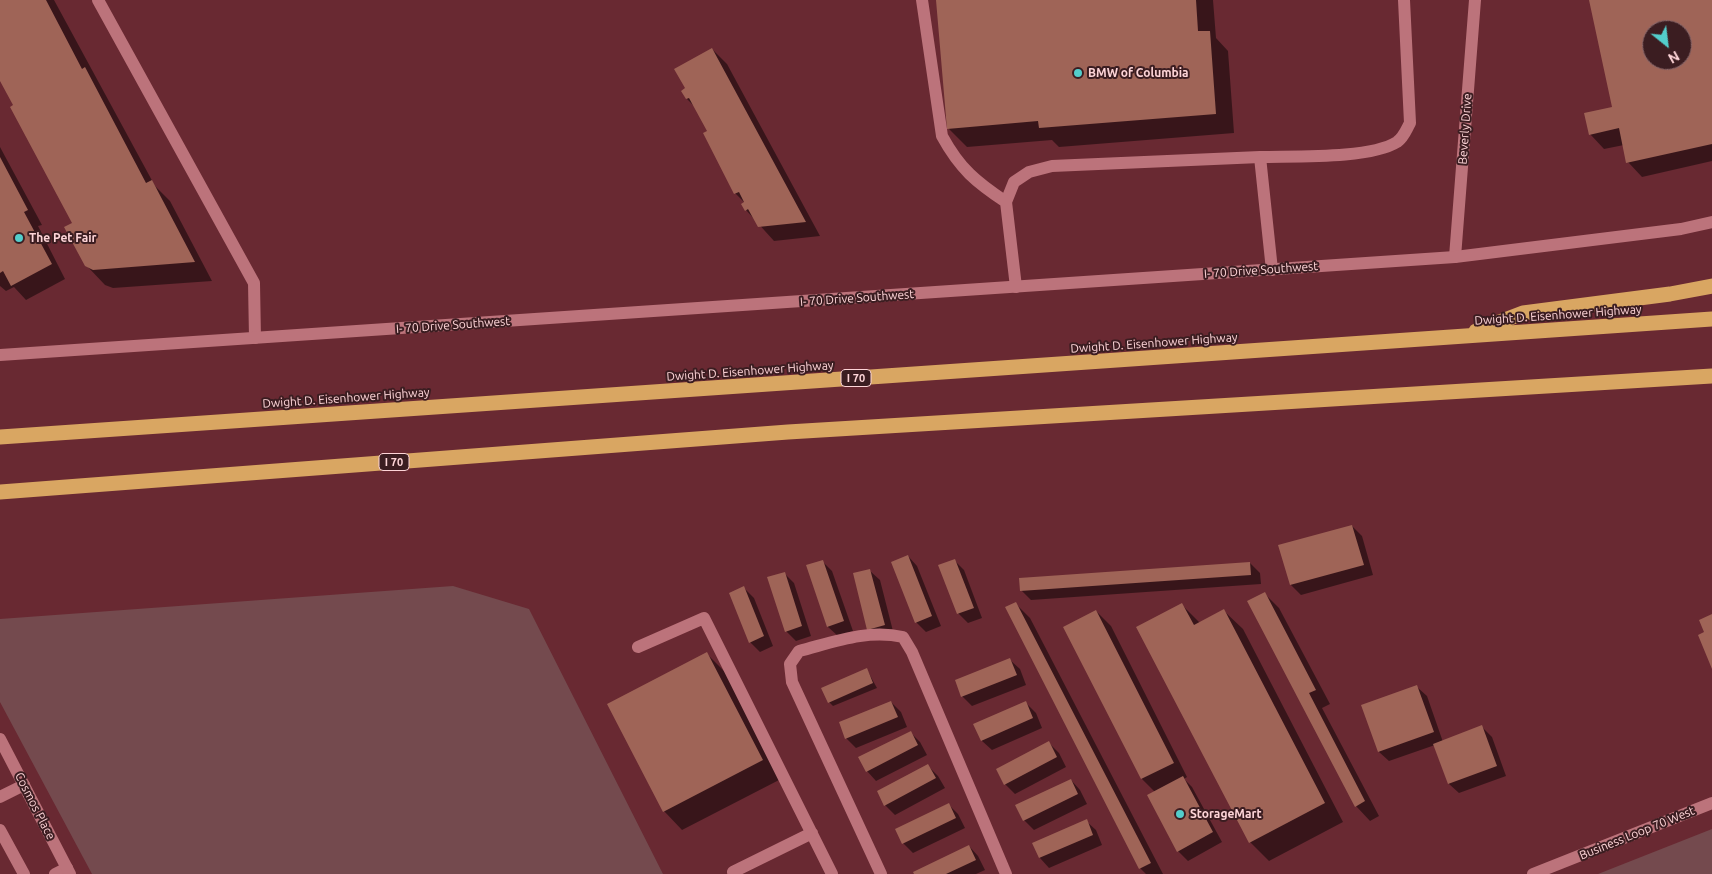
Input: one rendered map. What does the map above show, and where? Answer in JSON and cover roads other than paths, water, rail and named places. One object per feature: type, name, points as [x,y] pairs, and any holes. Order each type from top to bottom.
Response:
[{"type":"highway","points":[[1461,336],[1523,313],[1670,294],[1712,286]]},
{"type":"highway","name":"Dwight D. Eisenhower Highway","points":[[0,437],[1712,319]]},
{"type":"highway","name":"I 70","points":[[0,492],[788,432],[1710,377]]},
{"type":"street","points":[[98,0],[254,283],[255,338]]},
{"type":"street","points":[[922,0],[942,136],[953,156],[976,182],[1006,202]]},
{"type":"street","points":[[1016,287],[1006,202],[1014,182],[1029,172],[1052,166],[1367,152],[1396,142],[1404,135],[1410,123],[1404,0]]},
{"type":"street","name":"Beverly Drive","points":[[1455,257],[1475,0]]},
{"type":"street","points":[[1260,157],[1272,270]]},
{"type":"street","name":"I- 70 Drive Southwest","points":[[0,355],[1455,257],[1681,229],[1712,222]]},
{"type":"street","points":[[638,647],[704,618],[832,874]]},
{"type":"street","points":[[881,874],[792,682],[790,664],[799,651],[865,634],[886,634],[903,637],[912,652],[1006,874]]},
{"type":"street","name":"Cosmos Place","points":[[0,739],[24,784],[64,872]]},
{"type":"street","points":[[0,797],[24,784]]},
{"type":"street","name":"Business Loop 70 West","points":[[1533,874],[1712,803]]},
{"type":"street","points":[[0,830],[24,874]]},
{"type":"street","points":[[733,872],[812,833]]},
{"type":"place","name":"BMW of Columbia","points":[[1078,73]]},
{"type":"place","name":"The Pet Fair","points":[[19,238]]},
{"type":"place","name":"StorageMart","points":[[1180,814]]}]
